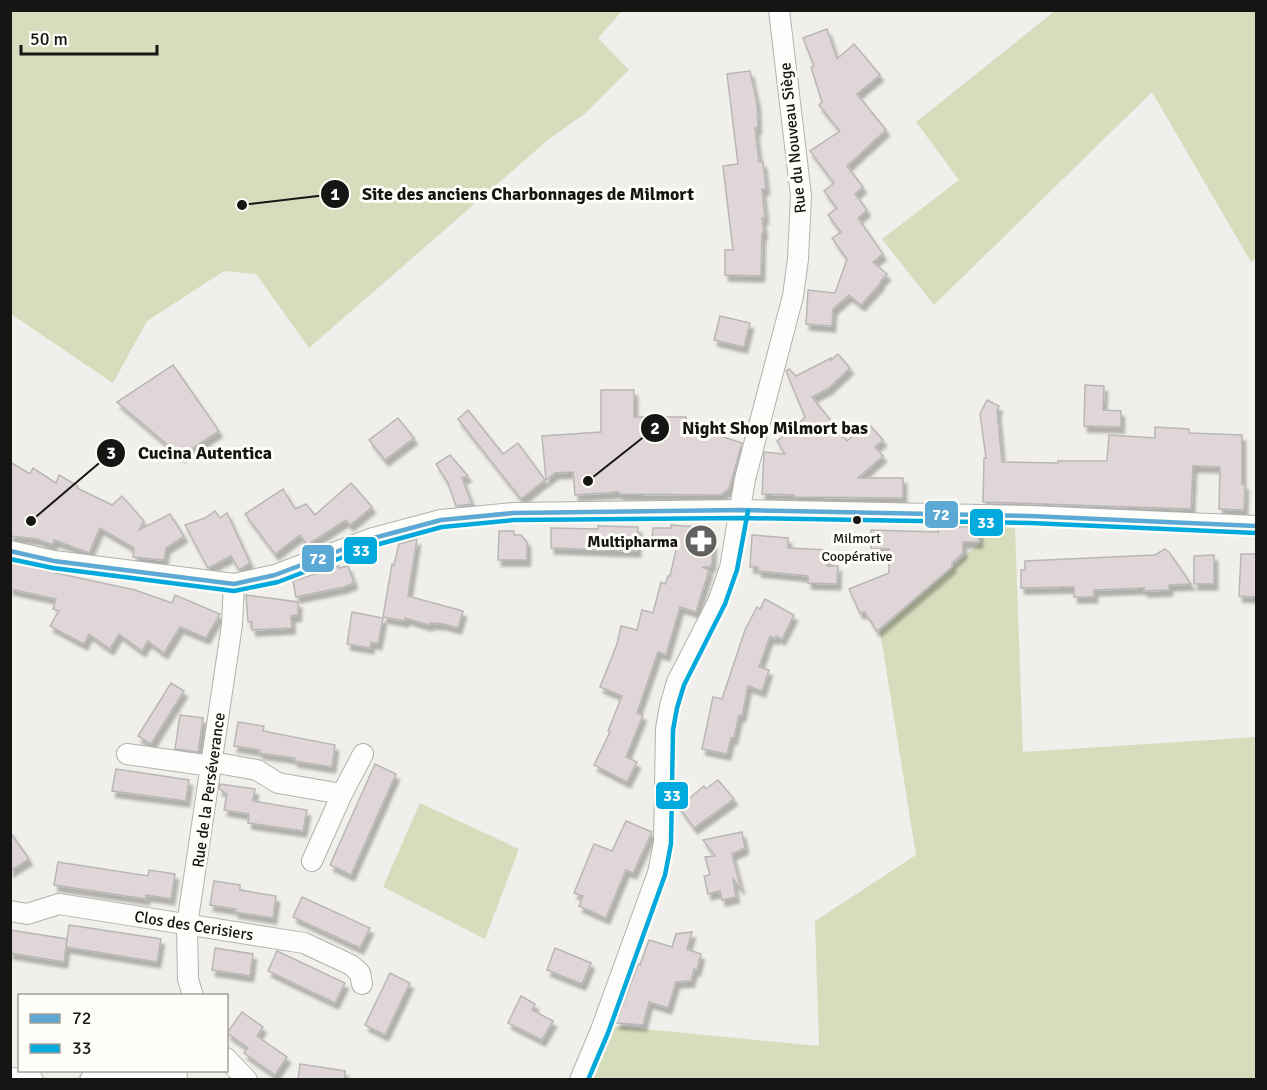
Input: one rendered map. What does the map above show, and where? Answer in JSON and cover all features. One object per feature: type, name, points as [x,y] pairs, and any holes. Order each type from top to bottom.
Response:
[{"type":"street","name":"Rue du Nouveau Siège","points":[[580,1080],[601,1030],[658,873],[664,843],[666,729],[670,706],[676,682],[718,602],[730,568],[745,479],[790,308],[798,259],[801,196],[779,10]]},
{"type":"street","points":[[10,551],[54,561],[234,584],[275,575],[370,539],[441,520],[514,513],[741,510],[1030,516],[1257,526]]},
{"type":"street","name":"Rue de la Perséverance","points":[[192,994],[188,978],[188,925],[232,624],[234,584]]},
{"type":"street","points":[[127,754],[257,770],[278,783],[342,794]]},
{"type":"street","points":[[312,861],[363,754]]},
{"type":"street","name":"Clos des Cerisiers","points":[[10,911],[27,914],[59,904],[304,943],[351,965],[360,973],[362,984]]},
{"type":"street","points":[[228,1060],[247,1080]]},
{"type":"street","points":[[90,1080],[96,1075],[177,1077]]},
{"type":"street","points":[[10,1077],[33,1080]]},
{"type":"green space","points":[[1056,10],[1256,11],[1256,259],[1251,262],[1152,92],[934,305],[882,239],[959,180],[916,122]]},
{"type":"green space","points":[[10,11],[622,11],[598,38],[629,70],[587,112],[549,139],[309,348],[256,274],[224,271],[147,321],[113,383],[11,314]]},
{"type":"green space","points":[[981,527],[1015,528],[1023,752],[1256,737],[1256,1079],[593,1079],[614,1026],[819,1046],[815,921],[916,855],[880,631],[981,542]]},
{"type":"green space","points":[[420,803],[519,849],[485,939],[383,887]]},
{"type":"building","points":[[827,29],[837,59],[854,44],[880,75],[857,94],[886,130],[847,166],[863,187],[855,194],[867,210],[858,218],[883,254],[873,262],[887,274],[861,305],[849,295],[833,309],[832,326],[806,324],[808,290],[835,293],[847,259],[832,238],[841,232],[828,215],[837,208],[824,191],[834,183],[810,151],[840,131],[819,105],[822,102],[811,67],[814,66],[803,38]]},
{"type":"building","points":[[750,71],[757,104],[758,128],[755,128],[759,162],[763,162],[766,189],[762,189],[765,218],[762,218],[764,233],[762,233],[761,276],[725,275],[725,250],[733,250],[723,166],[738,164],[727,74]]},
{"type":"building","points":[[720,316],[750,323],[744,347],[714,340]]},
{"type":"building","points":[[838,354],[850,368],[829,388],[812,397],[847,441],[868,423],[883,440],[875,447],[883,456],[858,478],[903,478],[903,498],[794,497],[794,495],[762,494],[764,452],[785,454],[777,441],[800,424],[805,417],[786,371],[789,369],[796,376],[831,358],[831,360]]},
{"type":"building","points":[[173,365],[219,431],[181,456],[117,402]]},
{"type":"building","points":[[1085,385],[1104,386],[1103,410],[1121,411],[1121,427],[1084,426]]},
{"type":"building","points":[[601,390],[634,390],[634,417],[686,417],[686,425],[742,443],[729,489],[720,495],[619,494],[619,492],[575,495],[573,472],[555,473],[546,480],[542,436],[601,432]]},
{"type":"building","points":[[987,400],[999,406],[997,411],[1002,462],[1107,461],[1109,435],[1155,438],[1155,427],[1189,429],[1189,433],[1242,435],[1244,510],[1219,509],[1220,467],[1193,466],[1191,509],[983,502],[984,458],[986,458],[980,414]]},
{"type":"building","points":[[468,410],[503,454],[518,443],[545,480],[521,499],[458,419]]},
{"type":"building","points":[[398,418],[414,438],[385,460],[369,440]]},
{"type":"building","points":[[450,455],[468,476],[462,478],[472,504],[456,506],[448,483],[436,464]]},
{"type":"building","points":[[10,462],[30,474],[33,468],[56,483],[59,475],[78,486],[77,488],[112,505],[122,496],[144,521],[139,530],[170,514],[184,536],[166,548],[164,560],[133,557],[134,548],[100,528],[89,553],[54,540],[53,545],[37,539],[10,536]]},
{"type":"building","points":[[351,483],[372,507],[350,525],[346,520],[307,545],[300,535],[275,554],[245,514],[283,489],[295,509],[306,504],[315,515]]},
{"type":"building","points":[[215,511],[220,518],[227,513],[250,563],[239,570],[231,556],[208,568],[185,525],[205,518]]},
{"type":"building","points":[[671,525],[710,528],[710,543],[713,543],[712,564],[710,567],[702,567],[709,570],[696,612],[680,607],[666,655],[658,652],[637,713],[643,715],[626,757],[637,762],[627,782],[594,765],[610,732],[608,731],[622,696],[600,687],[617,644],[621,626],[637,630],[642,610],[653,613],[661,582],[665,584],[670,576],[678,541],[652,540],[653,528],[671,528]]},
{"type":"building","points":[[598,526],[638,527],[637,551],[551,548],[551,528],[598,529]]},
{"type":"building","points":[[938,526],[979,527],[979,542],[963,542],[963,553],[952,563],[952,567],[877,631],[865,612],[860,613],[849,589],[889,573],[889,549],[871,549],[871,530],[938,532]]},
{"type":"building","points":[[499,531],[514,531],[514,535],[521,535],[527,542],[527,560],[498,560]]},
{"type":"building","points":[[752,535],[788,538],[788,548],[828,550],[827,566],[838,566],[837,584],[808,583],[808,576],[758,571],[758,567],[750,567]]},
{"type":"building","points":[[417,539],[408,596],[463,611],[458,628],[443,624],[430,623],[429,625],[405,618],[405,621],[383,617],[392,564],[394,565],[399,544]]},
{"type":"building","points":[[1165,549],[1191,584],[1169,585],[1169,590],[1144,591],[1144,588],[1094,590],[1094,597],[1074,597],[1074,587],[1021,588],[1021,570],[1025,570],[1025,561],[1155,555]]},
{"type":"building","points":[[1241,554],[1257,554],[1257,597],[1239,596]]},
{"type":"building","points":[[1214,555],[1214,584],[1194,584],[1194,556]]},
{"type":"building","points":[[10,563],[135,590],[172,603],[175,595],[220,614],[206,638],[180,627],[164,653],[148,641],[142,651],[119,634],[110,649],[89,634],[84,644],[50,626],[59,611],[53,609],[56,599],[10,589]]},
{"type":"building","points":[[339,566],[339,568],[348,566],[354,583],[296,597],[293,581]]},
{"type":"building","points":[[246,595],[298,602],[298,615],[291,616],[292,628],[252,630],[252,622],[248,622]]},
{"type":"building","points":[[765,599],[794,615],[782,639],[770,636],[759,667],[769,670],[762,691],[748,686],[742,716],[739,715],[734,738],[731,738],[727,754],[702,749],[713,697],[722,699],[745,630],[757,607],[760,609]]},
{"type":"building","points":[[352,612],[383,618],[378,644],[371,642],[370,648],[347,644]]},
{"type":"building","points":[[171,683],[184,691],[151,744],[138,736]]},
{"type":"building","points":[[180,715],[203,718],[198,752],[175,749]]},
{"type":"building","points":[[238,722],[264,726],[263,731],[335,745],[332,767],[294,761],[295,758],[259,753],[260,750],[234,746]]},
{"type":"building","points":[[375,764],[396,774],[351,875],[330,865]]},
{"type":"building","points":[[116,769],[189,780],[186,801],[112,791]]},
{"type":"building","points":[[718,780],[734,799],[694,828],[679,807],[704,786],[706,789]]},
{"type":"building","points":[[220,784],[255,789],[253,801],[307,810],[303,831],[248,823],[249,814],[224,810],[227,794],[219,789]]},
{"type":"building","points":[[626,821],[652,832],[633,873],[626,870],[606,918],[579,906],[583,896],[574,893],[594,844],[612,851]]},
{"type":"building","points":[[10,832],[29,859],[10,871]]},
{"type":"building","points":[[742,832],[745,848],[732,854],[741,889],[733,879],[736,897],[722,900],[720,891],[708,894],[704,876],[710,875],[705,857],[715,856],[703,840]]},
{"type":"building","points":[[58,862],[148,876],[149,870],[175,874],[171,899],[146,895],[146,899],[54,885]]},
{"type":"building","points":[[214,881],[240,885],[240,890],[276,896],[273,918],[235,912],[236,909],[210,905]]},
{"type":"building","points":[[302,897],[370,928],[360,948],[293,917]]},
{"type":"building","points":[[69,925],[161,939],[157,962],[66,947]]},
{"type":"building","points":[[10,930],[67,939],[64,962],[10,953]]},
{"type":"building","points":[[692,932],[687,949],[701,954],[697,970],[694,969],[691,981],[676,982],[668,1008],[649,1002],[643,1025],[616,1023],[649,940],[672,947],[676,934]]},
{"type":"building","points":[[215,948],[253,954],[250,976],[212,970]]},
{"type":"building","points":[[555,948],[591,963],[582,984],[547,970]]},
{"type":"building","points":[[277,951],[345,983],[335,1003],[268,971]]},
{"type":"building","points":[[390,973],[410,983],[385,1035],[365,1025]]},
{"type":"building","points":[[521,996],[535,1004],[532,1010],[553,1021],[542,1040],[508,1023]]},
{"type":"building","points":[[242,1012],[263,1027],[257,1036],[287,1057],[275,1075],[244,1053],[248,1048],[228,1032]]},
{"type":"building","points":[[300,1064],[345,1071],[345,1080],[298,1080]]},
{"type":"transit line","name":"72","points":[[10,551],[54,561],[234,584],[275,575],[370,539],[441,520],[514,513],[741,510],[1030,516],[1256,526]]},
{"type":"transit line","name":"33","points":[[588,1080],[608,1033],[665,875],[671,844],[673,730],[677,708],[684,685],[725,604],[737,570],[748,511]]},
{"type":"transit line","name":"33","points":[[10,559],[53,568],[234,591],[278,582],[372,546],[442,527],[514,520],[741,518],[1030,523],[1256,533]]},
{"type":"place","name":"Site des anciens Charbonnages de Milmort","points":[[242,205]]},
{"type":"place","name":"Night Shop Milmort bas","points":[[588,481]]},
{"type":"place","name":"Milmort Coopérative","points":[[857,520]]},
{"type":"place","name":"Cucina Autentica","points":[[31,521]]},
{"type":"place","name":"Multipharma","points":[[701,541]]}]
